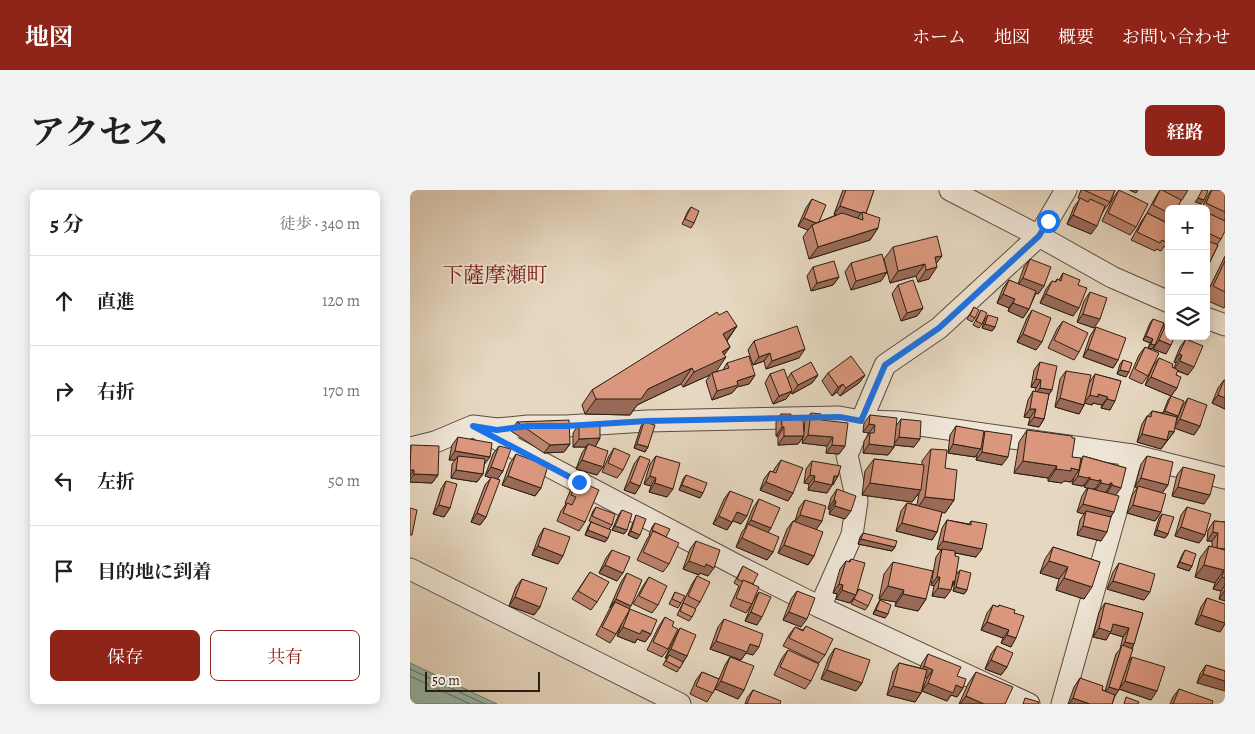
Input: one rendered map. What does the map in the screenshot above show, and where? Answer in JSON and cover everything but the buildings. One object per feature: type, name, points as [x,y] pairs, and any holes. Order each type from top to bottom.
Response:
[{"type":"street","points":[[950,190],[1039,236],[1112,277],[1165,300]]},
{"type":"street","points":[[820,607],[852,534],[858,501],[847,455],[885,365],[939,328],[1039,236],[1066,190]]},
{"type":"street","points":[[1210,320],[1225,326]]},
{"type":"street","points":[[410,448],[435,442],[473,426],[497,430],[528,426],[566,426],[647,421],[840,417],[861,421],[898,422],[1132,455],[1225,478]]},
{"type":"street","points":[[473,426],[738,566],[820,607],[1029,704]]},
{"type":"street","points":[[1062,704],[1132,455]]},
{"type":"street","points":[[410,569],[680,704]]},
{"type":"water","points":[[410,663],[497,704],[410,704]]},
{"type":"district","name":"下薩摩瀬町","points":[[495,275]]},
{"type":"route","points":[[579,482],[473,426],[497,430],[528,426],[566,426],[647,421],[840,417],[861,421],[885,365],[939,328],[1039,236],[1048,221]]}]
